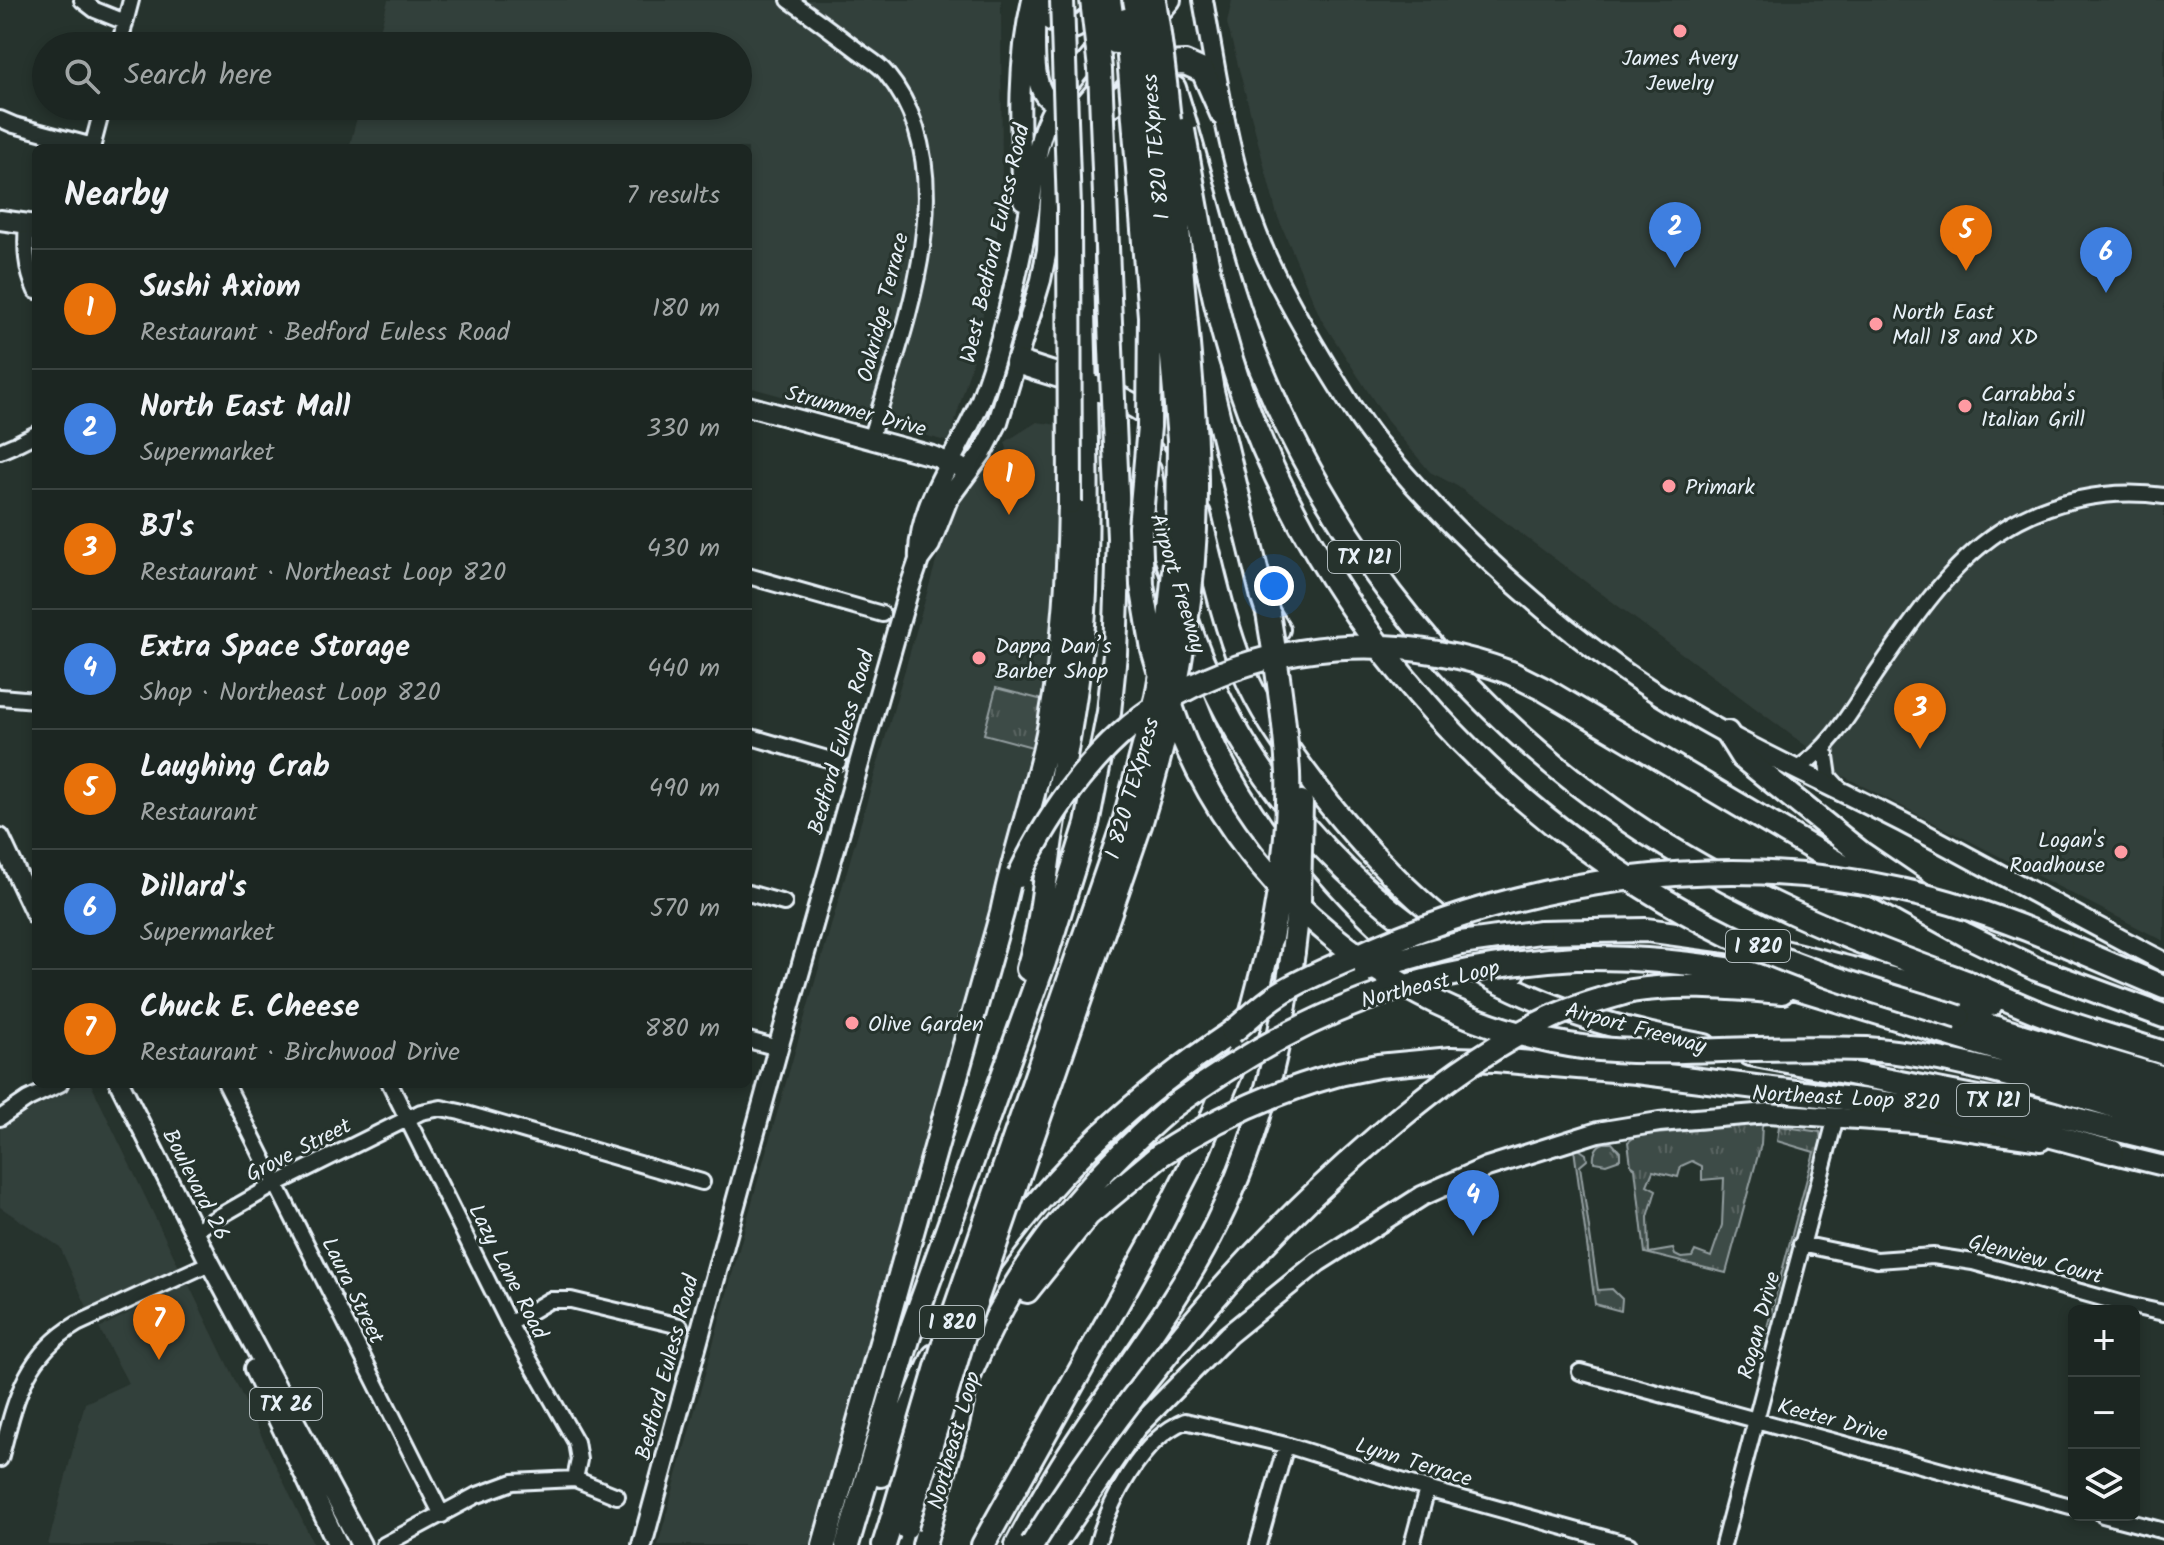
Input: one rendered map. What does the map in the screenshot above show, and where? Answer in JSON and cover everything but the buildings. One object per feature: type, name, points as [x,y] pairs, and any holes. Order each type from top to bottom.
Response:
[{"type":"highway","points":[[824,1545],[1002,913],[1044,752],[1053,704],[1067,603],[1070,502],[1069,208],[1062,0]]},
{"type":"highway","points":[[847,1545],[909,1336],[1007,1070],[1064,903],[1100,768],[1109,712],[1119,596],[1100,69],[1092,0]]},
{"type":"highway","name":"Airport Freeway","points":[[1108,0],[1118,61],[1142,433],[1166,556],[1194,641],[1242,740],[1316,841],[1359,885],[1404,923],[1493,978],[1587,1018],[1696,1044],[1943,1090],[2164,1141]]},
{"type":"highway","points":[[1123,0],[1150,316],[1151,395],[1140,527],[1142,585],[1153,650],[1181,734],[1203,781],[1235,832],[1284,893],[1335,938],[1380,971],[1459,1014],[1528,1036],[1620,1051],[1867,1049],[1904,1052],[1963,1064],[2164,1121]]},
{"type":"highway","name":"I 820 TEXpress","points":[[899,1532],[947,1333],[1124,822],[1157,697],[1167,639],[1178,533],[1179,440],[1149,81],[1136,0]]},
{"type":"highway","points":[[1156,0],[1162,52],[1180,119],[1222,328],[1254,424],[1299,520],[1337,585],[1422,700],[1509,787],[1587,850],[1652,894],[1751,945],[1799,965],[1959,1017],[2164,1078]]},
{"type":"highway","name":"TX 121","points":[[1156,0],[1174,88],[1197,156],[1241,314],[1261,370],[1318,484],[1405,614],[1467,685],[1534,750],[1630,823],[1681,854],[1798,915],[2039,1013]]},
{"type":"highway","name":"I 820 TEXpress","points":[[884,1545],[899,1532],[1140,825],[1161,755],[1185,637],[1194,534],[1195,438],[1162,52]]},
{"type":"highway","points":[[1007,1070],[1004,1049],[1033,953],[1077,669],[1085,597],[1083,145],[1094,117],[1166,64],[1185,63],[1203,71],[1222,114]]},
{"type":"highway","points":[[983,1545],[1197,1154],[1246,1035],[1271,938],[1283,864],[1288,774],[1279,675],[1268,613],[1212,391],[1186,241],[1174,88]]},
{"type":"highway","points":[[1017,362],[1129,401],[1163,424],[1176,441],[1187,464],[1219,598],[1245,674],[1263,710],[1286,746],[1366,848],[1412,895],[1453,930],[1519,975],[1599,1008],[1687,1035],[1696,1044]]},
{"type":"highway","points":[[1166,556],[1168,616],[1206,731],[1245,801],[1310,891],[1343,926],[1394,971],[1473,1018],[1544,1048],[1636,1072]]},
{"type":"highway","points":[[1017,1545],[1074,1446],[1170,1306],[1216,1227],[1262,1112],[1285,1014],[1302,861],[1301,791],[1294,713],[1283,636],[1268,613]]},
{"type":"highway","points":[[1002,913],[1034,845],[1063,798],[1115,740],[1164,702],[1201,682],[1262,660],[1323,648],[1360,645],[1421,649],[1458,656],[1511,673],[1898,898],[2036,969],[2164,1016]]},
{"type":"highway","points":[[1727,733],[1742,757],[1895,878],[1968,924],[2082,985]]},
{"type":"highway","points":[[1232,1032],[1279,994],[1401,937],[1456,917],[1537,894],[1617,880],[1679,874],[1742,873],[1855,882],[1955,903],[2002,918],[2164,987]]},
{"type":"highway","name":"I 820","points":[[1232,1032],[1276,1008],[1381,964],[1461,943],[1540,932],[1646,930],[1722,939],[1801,956],[1970,999],[2039,1013],[2164,1053]]},
{"type":"highway","name":"Northeast Loop","points":[[924,1545],[971,1372],[1019,1278],[1048,1233],[1108,1164],[1173,1106],[1216,1074],[1266,1044],[1350,1004],[1394,988],[1457,972],[1532,960],[1630,957],[1684,962],[1745,972],[1827,995],[2164,1100]]},
{"type":"highway","points":[[1032,1545],[1126,1405],[1193,1322],[1267,1241],[1344,1165],[1422,1099],[1503,1043],[1550,1018],[1590,1002],[1631,991],[1694,985],[1827,995]]},
{"type":"highway","name":"Northeast Loop","points":[[861,1545],[883,1468],[901,1425],[970,1291],[1061,1173],[1142,1096],[1232,1032]]},
{"type":"highway","points":[[971,1372],[1059,1249],[1088,1215],[1160,1155],[1196,1131],[1245,1106],[1290,1088],[1339,1074],[1414,1061],[1451,1059],[1636,1072],[1923,1108],[2018,1127],[2112,1152]]},
{"type":"highway","points":[[1002,1545],[1078,1373]]},
{"type":"main road","points":[[1033,0],[1037,78],[1041,90],[1048,99],[1078,112]]},
{"type":"main road","points":[[1024,243],[1018,104],[1023,38],[1033,0]]},
{"type":"main road","points":[[1041,0],[1046,18],[1067,31],[1076,28],[1108,0]]},
{"type":"main road","name":"West Bedford Euless Road","points":[[919,560],[918,543],[934,493],[959,467],[996,350],[1024,243],[1045,126],[1056,103],[1136,0]]},
{"type":"main road","points":[[959,467],[982,453],[998,422],[1017,362],[1041,280],[1047,250],[1052,168],[1063,135],[1078,112],[1171,0]]},
{"type":"main road","points":[[1203,0],[1230,150],[1266,256],[1300,323],[1380,446],[1480,552],[1551,614],[1627,673],[1727,733],[2164,962]]},
{"type":"main road","points":[[0,220],[32,224]]},
{"type":"main road","points":[[996,350],[1017,362]]},
{"type":"main road","name":"Strummer Drive","points":[[752,407],[959,467]]},
{"type":"main road","name":"Bedford Euless Road","points":[[642,1545],[852,783],[919,560]]},
{"type":"main road","points":[[0,838],[6,865],[32,908]]},
{"type":"main road","name":"Boulevard 26","points":[[122,1088],[210,1263],[361,1545]]},
{"type":"main road","name":"Northeast Loop 820","points":[[1056,1545],[1136,1428],[1228,1335],[1318,1262],[1422,1196],[1487,1167],[1598,1132],[1715,1116],[1768,1113],[1916,1123],[2112,1152],[2164,1166]]},
{"type":"main road","name":"Boulevard 26","points":[[210,1263],[241,1342],[338,1545]]},
{"type":"street","points":[[82,0],[95,10],[125,22]]},
{"type":"street","points":[[122,32],[131,0]]},
{"type":"street","name":"Oakridge Terrace","points":[[789,0],[885,72],[913,117],[926,175],[925,226],[911,299],[870,440]]},
{"type":"street","points":[[0,119],[82,144]]},
{"type":"street","points":[[94,144],[100,120]]},
{"type":"street","points":[[32,224],[26,246],[28,275],[32,283]]},
{"type":"street","points":[[11,446],[32,436]]},
{"type":"street","points":[[1797,769],[1825,749],[1936,593],[1964,561],[2001,530],[2079,498],[2121,494],[2164,496]]},
{"type":"street","points":[[752,577],[882,614]]},
{"type":"street","points":[[0,697],[32,700]]},
{"type":"street","points":[[752,737],[838,762]]},
{"type":"street","points":[[1825,749],[1829,777],[1842,792]]},
{"type":"street","points":[[752,894],[784,903]]},
{"type":"street","points":[[752,1041],[778,1048]]},
{"type":"street","points":[[0,1118],[51,1088]]},
{"type":"street","name":"Laura Street","points":[[228,1088],[442,1515]]},
{"type":"street","name":"Lazy Lane Road","points":[[392,1088],[509,1324],[576,1442],[579,1460],[575,1479]]},
{"type":"street","name":"Grove Street","points":[[194,1231],[276,1184],[431,1109],[460,1112],[702,1182]]},
{"type":"street","name":"Rogan Drive","points":[[1723,1545],[1836,1117]]},
{"type":"street","name":"Glenview Court","points":[[1801,1244],[1877,1260],[1933,1256],[1973,1262],[2164,1313]]},
{"type":"street","points":[[0,1459],[7,1405],[46,1347],[58,1335],[210,1263]]},
{"type":"street","points":[[509,1324],[550,1300],[571,1300],[680,1326]]},
{"type":"street","name":"Keeter Drive","points":[[1580,1372],[2068,1505]]},
{"type":"street","name":"Lynn Terrace","points":[[1097,1545],[1119,1492],[1135,1467],[1161,1435],[1185,1421],[1286,1445],[1569,1538],[1629,1545]]},
{"type":"street","points":[[1258,1545],[1286,1445]]},
{"type":"street","points":[[384,1545],[475,1496],[513,1482],[575,1479],[617,1496]]},
{"type":"street","points":[[1412,1545],[1427,1489]]},
{"type":"street","points":[[2126,1521],[2164,1531]]},
{"type":"shaded area","points":[[388,0],[1001,0],[1002,190],[994,264],[972,363],[949,442],[752,388],[752,144],[350,144],[356,120],[752,120],[752,32],[380,32]]},
{"type":"shaded area","points":[[1232,0],[2164,0],[2164,941],[1843,776],[1457,486],[1430,472],[1387,421],[1321,319],[1277,215],[1227,23]]},
{"type":"shaded area","points":[[1037,422],[1059,425],[1061,555],[1054,633],[1043,700],[996,688],[984,734],[1036,748],[811,1545],[658,1545],[763,1162],[946,527],[968,488],[1007,449],[1005,442]]},
{"type":"shaded area","points":[[70,1088],[93,1088],[180,1269],[90,1314],[60,1247],[0,1207],[0,1127]]},
{"type":"shaded area","points":[[188,1283],[314,1545],[48,1545],[85,1403],[128,1383],[99,1328]]},
{"type":"green space","points":[[996,688],[1043,700],[1036,748],[984,734]]},
{"type":"green space","points":[[1762,1125],[1761,1144],[1726,1273],[1645,1253],[1635,1168],[1631,1165],[1628,1142],[1636,1136]],"holes":[[[1692,1161],[1702,1166],[1702,1180],[1724,1178],[1722,1225],[1711,1257],[1695,1251],[1692,1257],[1681,1258],[1675,1255],[1673,1249],[1649,1253],[1648,1217],[1656,1190],[1647,1185],[1653,1171],[1678,1177],[1681,1166]]]},
{"type":"green space","points":[[1779,1126],[1820,1132],[1822,1147],[1766,1351],[1761,1350],[1814,1152],[1777,1141]]},
{"type":"green space","points":[[1604,1143],[1612,1143],[1620,1152],[1620,1159],[1606,1164],[1594,1162],[1596,1150]]},
{"type":"green space","points":[[1574,1149],[1586,1154],[1587,1160],[1580,1166],[1598,1290],[1612,1289],[1622,1299],[1621,1311],[1595,1304]]},
{"type":"place","name":"James Avery Jewelry","points":[[1680,31]]},
{"type":"place","name":"North East Mall","points":[[1675,268]]},
{"type":"place","name":"Laughing Crab","points":[[1966,271]]},
{"type":"place","name":"Dillard's","points":[[2106,293]]},
{"type":"place","name":"North East Mall 18 and XD","points":[[1876,324]]},
{"type":"place","name":"Carrabba's Italian Grill","points":[[1965,406]]},
{"type":"place","name":"Primark","points":[[1669,486]]},
{"type":"place","name":"Sushi Axiom","points":[[1009,515]]},
{"type":"place","name":"Dappa Dan’s Barber Shop","points":[[979,658]]},
{"type":"place","name":"BJ's","points":[[1920,749]]},
{"type":"place","name":"Logan's Roadhouse","points":[[2121,852]]},
{"type":"place","name":"Olive Garden","points":[[852,1023]]},
{"type":"place","name":"Extra Space Storage","points":[[1473,1236]]},
{"type":"place","name":"Chuck E. Cheese","points":[[159,1360]]}]
